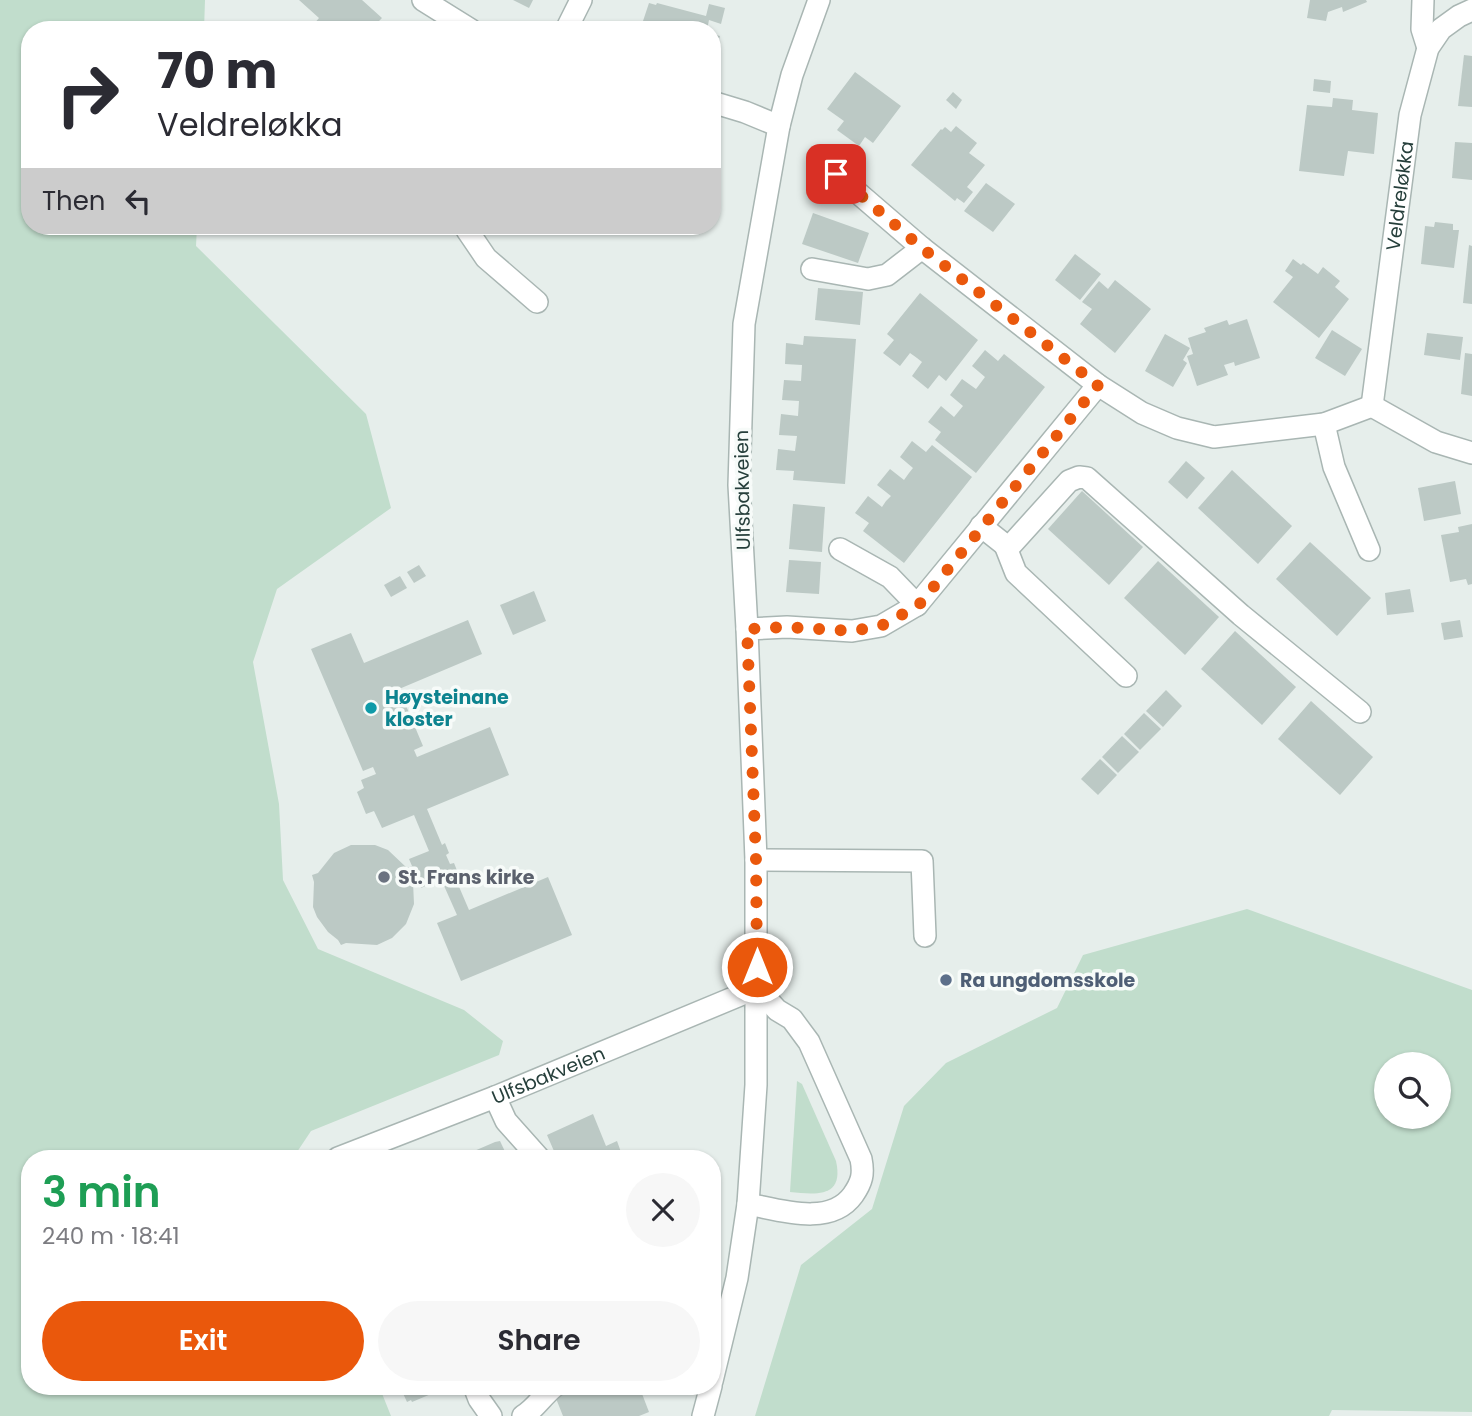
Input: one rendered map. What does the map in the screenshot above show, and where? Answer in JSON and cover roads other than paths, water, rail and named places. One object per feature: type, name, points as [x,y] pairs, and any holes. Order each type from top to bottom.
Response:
[{"type":"street","points":[[423,0],[457,21]]},
{"type":"street","points":[[570,21],[581,0]]},
{"type":"street","name":"Ulfsbakveien","points":[[721,1346],[737,1278],[748,1204],[756,1085],[756,860],[739,485],[744,324],[779,126],[792,75],[819,0]]},
{"type":"street","points":[[1423,0],[1422,29],[1428,48]]},
{"type":"street","name":"Veldreløkka","points":[[1372,406],[1410,115],[1428,48],[1441,29],[1472,10]]},
{"type":"street","points":[[721,105],[779,126]]},
{"type":"street","points":[[836,174],[922,248],[1098,385],[1142,413],[1177,428],[1214,437],[1324,424],[1372,406],[1436,442],[1472,453]]},
{"type":"street","points":[[470,235],[486,258],[537,302]]},
{"type":"street","points":[[812,269],[868,279],[887,275],[922,248]]},
{"type":"street","points":[[747,629],[787,627],[852,631],[881,626],[918,606],[1098,385]]},
{"type":"street","points":[[1324,424],[1334,467],[1369,550]]},
{"type":"street","points":[[1005,545],[1019,539],[1069,481],[1079,477],[1087,478],[1241,615],[1360,712]]},
{"type":"street","points":[[981,526],[1005,545],[1016,573],[1126,676]]},
{"type":"street","points":[[840,549],[890,577],[918,606]]},
{"type":"street","points":[[756,860],[922,861],[925,936]]},
{"type":"street","points":[[748,1204],[800,1214],[834,1210],[848,1203],[860,1186],[863,1174],[861,1158],[809,1042],[792,1019],[777,1010],[757,988]]},
{"type":"street","name":"Ulfsbakveien","points":[[359,1150],[495,1097],[757,988]]},
{"type":"street","points":[[495,1097],[506,1121],[532,1150]]},
{"type":"street","points":[[477,1395],[491,1416]]},
{"type":"street","points":[[523,1416],[537,1407],[545,1395]]},
{"type":"street","name":"Ulfsbakveien","points":[[703,1416],[709,1395]]},
{"type":"place","name":"Høysteinane kloster","points":[[371,708]]},
{"type":"place","name":"St. Frans kirke","points":[[384,877]]},
{"type":"place","name":"Ra ungdomsskole","points":[[946,980]]}]
